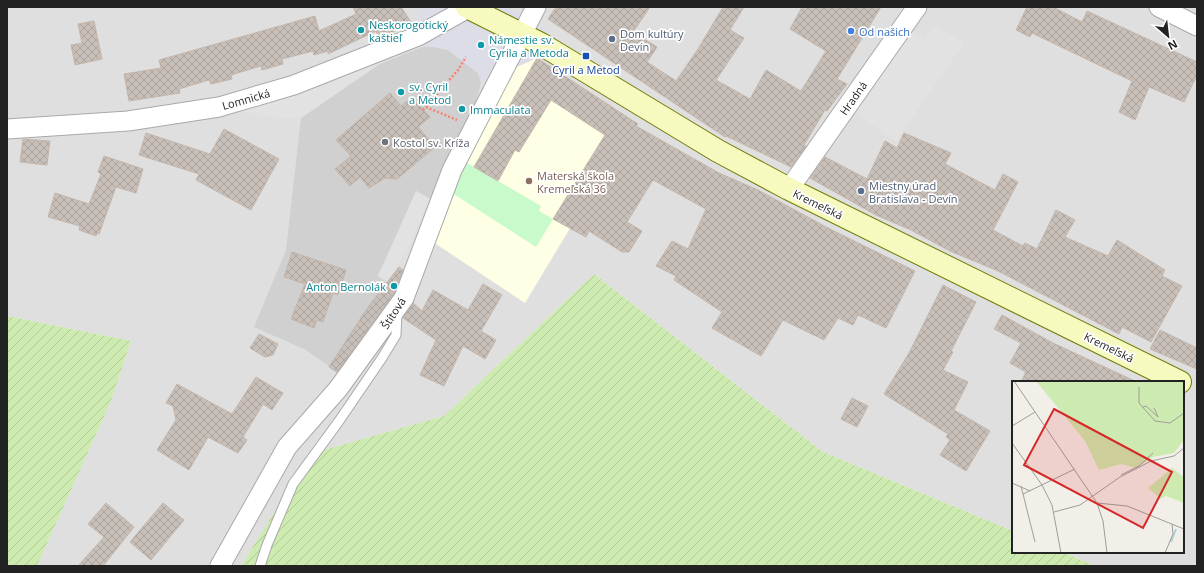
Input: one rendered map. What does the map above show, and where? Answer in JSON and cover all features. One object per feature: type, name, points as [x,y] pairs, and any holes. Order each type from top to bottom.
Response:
[{"type":"street","name":"Kremeľská","points":[[467,7],[523,35],[581,68],[718,151],[789,190],[1178,381]]},
{"type":"street","name":"Lomnická","points":[[7,129],[128,121],[219,107],[294,85],[418,36],[467,7]]},
{"type":"street","name":"Štítová","points":[[220,566],[287,447],[338,389],[397,310],[416,270],[452,170],[523,35],[536,7]]},
{"type":"street","name":"Hradná","points":[[789,190],[917,7]]},
{"type":"street","points":[[1159,7],[1197,26]]},
{"type":"street","points":[[1184,384],[1197,390]]},
{"type":"lane","points":[[260,566],[293,484],[339,421],[396,335],[397,310]]},
{"type":"path","points":[[423,110],[458,70],[466,58]]},
{"type":"path","points":[[426,107],[473,128]]},
{"type":"shaded area","points":[[7,7],[1197,7],[1197,566],[1096,566],[1064,553],[1184,553],[1184,381],[1012,381],[1012,531],[823,452],[594,274],[444,416],[310,454],[241,566],[37,566],[111,401],[131,341],[7,316]]},
{"type":"shaded area","name":"Námestie sv. Cyrila a Metoda","points":[[418,7],[507,7],[550,31],[541,44],[537,58],[481,83],[478,73],[448,50],[434,47],[422,47],[418,36]]},
{"type":"shaded area","points":[[936,25],[964,43],[896,141],[855,113],[912,31],[925,40]]},
{"type":"shaded area","points":[[422,47],[434,47],[448,50],[478,73],[481,83],[475,105],[430,199],[417,191],[378,276],[398,290],[343,376],[306,350],[254,327],[286,250],[301,118],[378,65]]},
{"type":"shaded area","name":"Materská škola Kremeľská 36","points":[[537,58],[638,124],[581,210],[525,303],[433,242],[464,161],[516,63]]},
{"type":"shaded area","points":[[379,59],[378,65],[301,118],[282,118],[236,111],[288,97]]},
{"type":"shaded area","points":[[416,191],[430,199],[406,251],[388,281],[378,276]]},
{"type":"green space","points":[[464,161],[541,206],[539,211],[553,219],[536,247],[452,193]]},
{"type":"green space","points":[[594,274],[823,452],[1012,531],[1012,553],[1064,553],[1096,566],[241,566],[310,454],[444,416]]},
{"type":"green space","points":[[7,316],[131,341],[111,401],[37,566],[7,566]]},
{"type":"building","points":[[353,7],[401,7],[411,22],[380,39],[376,31],[328,54],[328,51],[314,55],[313,51],[282,59],[283,64],[262,70],[261,66],[231,75],[232,79],[211,84],[209,80],[179,89],[180,93],[129,101],[124,74],[161,68],[159,60],[315,16],[319,31],[356,14]]},
{"type":"building","points":[[556,7],[650,7],[633,32],[657,47],[647,62],[676,81],[698,49],[723,7],[744,7],[730,30],[744,38],[716,80],[750,99],[766,70],[801,91],[826,51],[790,29],[802,7],[881,7],[837,79],[847,84],[827,111],[825,110],[804,145],[806,146],[791,167],[726,136],[725,137],[548,19]]},
{"type":"building","points":[[1027,7],[1053,7],[1082,22],[1087,11],[1197,62],[1197,75],[1184,102],[1149,87],[1135,120],[1119,112],[1132,81],[1032,33],[1030,37],[1016,30]]},
{"type":"building","points":[[94,21],[102,59],[75,65],[71,45],[82,43],[78,24]]},
{"type":"building","points":[[537,58],[638,124],[636,126],[719,173],[758,190],[828,228],[915,271],[886,328],[858,315],[853,325],[838,318],[824,340],[783,320],[761,356],[712,328],[722,312],[674,280],[676,276],[656,266],[672,241],[688,249],[706,209],[653,180],[627,222],[642,231],[629,252],[622,252],[589,231],[586,237],[553,219],[605,135],[551,100],[519,152],[515,150],[498,181],[474,167]]},
{"type":"building","name":"Kostol sv. Kríža","points":[[390,93],[401,106],[407,101],[412,106],[417,103],[430,117],[418,127],[435,147],[397,179],[385,178],[369,188],[360,177],[350,186],[335,169],[351,156],[336,140]]},
{"type":"building","points":[[224,129],[279,159],[251,210],[196,180],[199,174],[139,155],[146,133],[210,154]]},
{"type":"building","points":[[904,133],[951,153],[945,164],[995,190],[1003,174],[1018,182],[993,230],[1023,246],[1025,243],[1037,249],[1056,210],[1075,220],[1065,237],[1108,256],[1117,240],[1165,270],[1162,276],[1182,286],[1151,342],[1122,327],[1119,334],[998,271],[950,251],[911,230],[876,215],[810,178],[825,157],[867,179],[885,141],[897,148]]},
{"type":"building","points":[[23,139],[50,141],[47,165],[20,162]]},
{"type":"building","points":[[104,156],[143,169],[136,193],[116,187],[99,234],[97,233],[96,236],[79,230],[80,226],[48,217],[55,193],[89,204],[101,174],[98,172]]},
{"type":"building","points":[[292,252],[346,270],[338,295],[333,293],[323,322],[317,320],[314,328],[291,319],[305,284],[284,277]]},
{"type":"building","points":[[399,267],[403,270],[394,293],[337,372],[329,367],[368,307]]},
{"type":"building","points":[[483,284],[502,295],[481,331],[496,340],[485,359],[463,346],[444,386],[420,375],[436,340],[403,318],[413,303],[422,311],[433,290],[468,310]]},
{"type":"building","points":[[943,285],[976,302],[943,370],[968,382],[954,410],[990,431],[966,471],[940,455],[950,440],[946,437],[948,434],[884,394],[909,353]]},
{"type":"building","points":[[1002,315],[1053,343],[1135,381],[1022,381],[1026,372],[1010,363],[1021,343],[994,329]]},
{"type":"building","points":[[1160,330],[1197,348],[1197,369],[1150,349]]},
{"type":"building","points":[[259,334],[278,344],[273,355],[265,357],[250,348]]},
{"type":"building","points":[[256,377],[283,393],[272,410],[263,404],[243,437],[247,440],[238,453],[208,437],[189,470],[157,450],[176,420],[173,406],[166,403],[177,384],[232,414]]},
{"type":"building","points":[[852,398],[868,406],[857,427],[841,419]]},
{"type":"building","points":[[106,503],[134,527],[103,566],[78,566],[104,537],[88,524]]},
{"type":"building","points":[[163,503],[184,520],[151,560],[130,542]]},
{"type":"place","name":"Neskorogotický kaštieľ","points":[[361,30]]},
{"type":"place","name":"Od našich","points":[[851,31]]},
{"type":"place","name":"Dom kultúry Devín","points":[[612,39]]},
{"type":"place","name":"Námestie sv. Cyrila a Metoda","points":[[481,45]]},
{"type":"place","name":"Cyril a Metod","points":[[586,56]]},
{"type":"place","name":"sv. Cyril a Metod","points":[[401,92]]},
{"type":"place","name":"Immaculata","points":[[462,109]]},
{"type":"place","name":"Kostol sv. Kríža","points":[[385,142]]},
{"type":"place","name":"Materská škola Kremeľská 36","points":[[529,181]]},
{"type":"place","name":"Miestny úrad Bratislava - Devín","points":[[861,191]]},
{"type":"place","name":"Anton Bernolák","points":[[394,286]]}]
